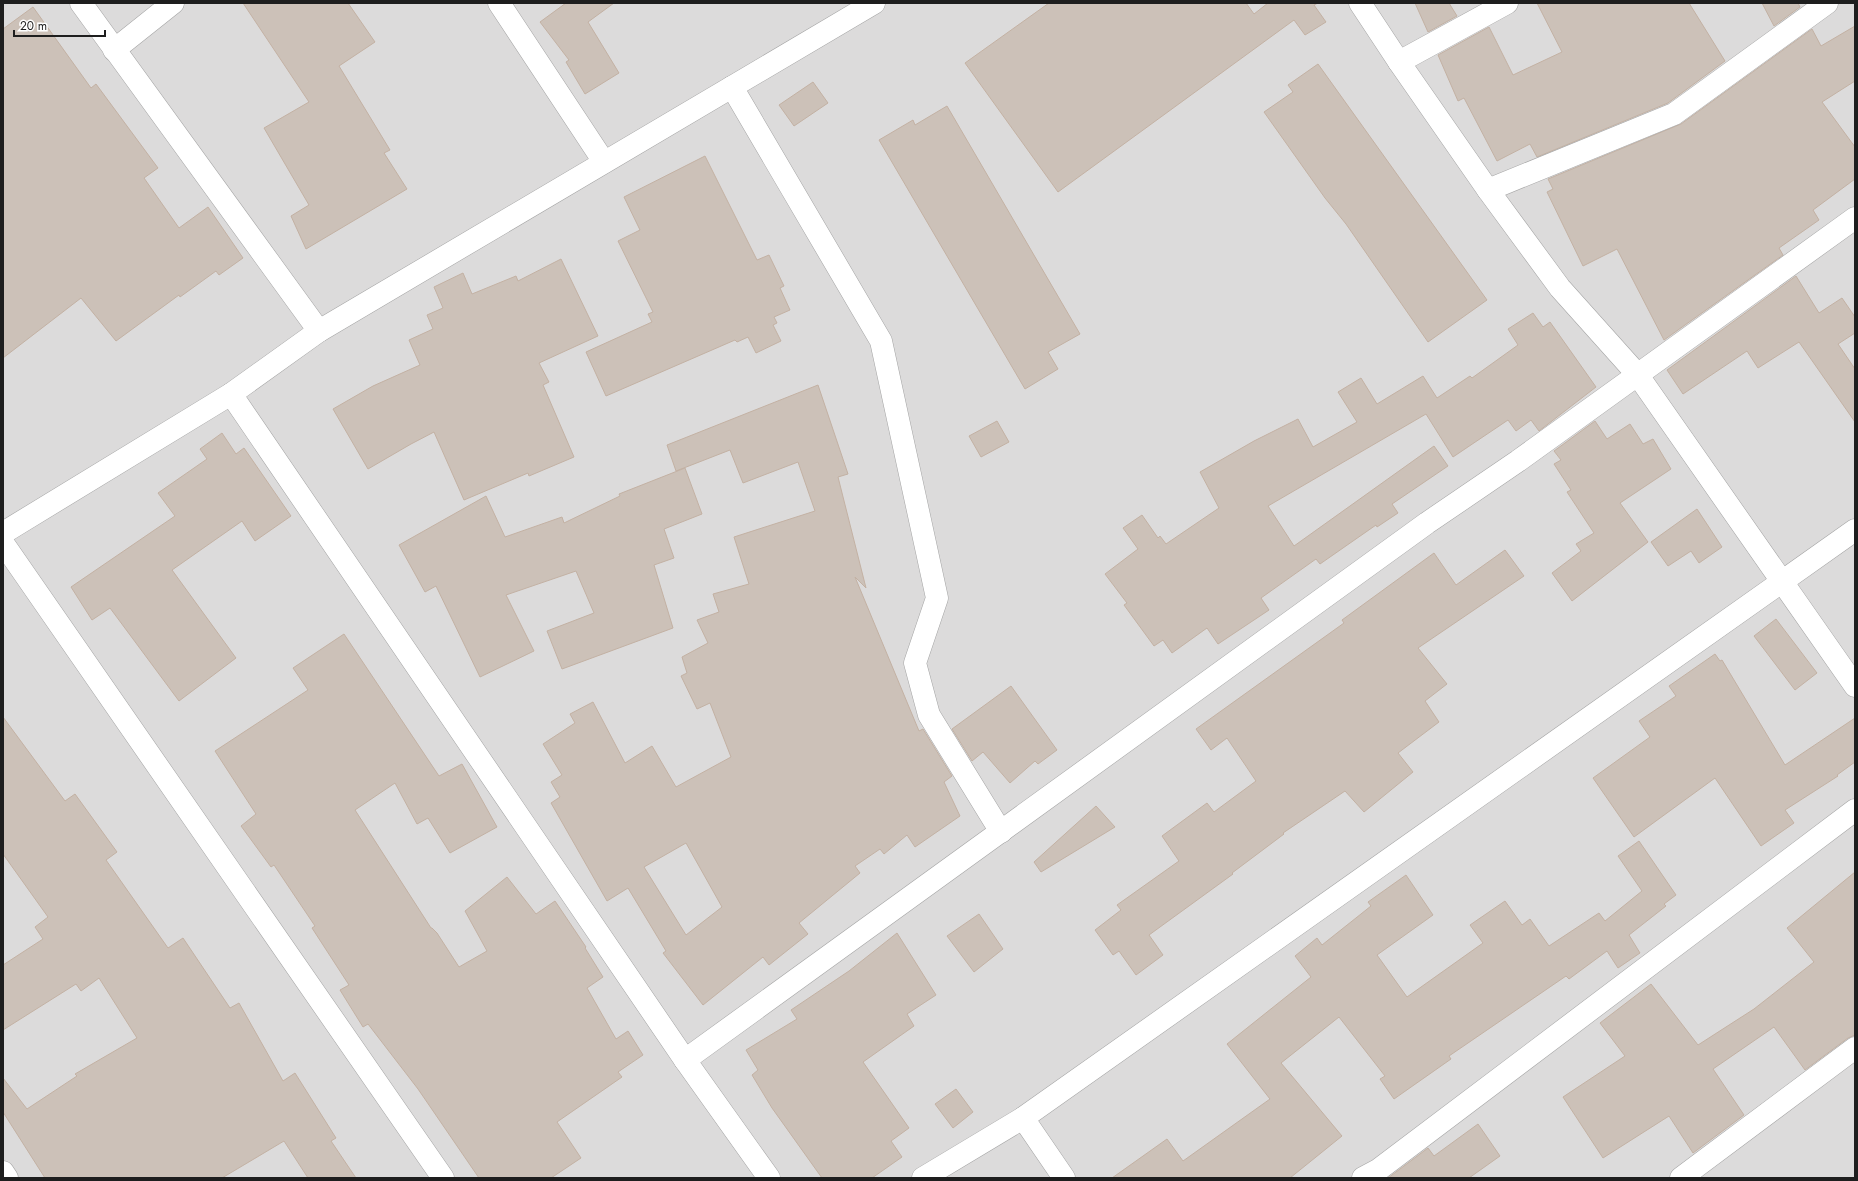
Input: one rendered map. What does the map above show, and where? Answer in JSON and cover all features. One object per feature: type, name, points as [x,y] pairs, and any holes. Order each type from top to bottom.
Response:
[{"type":"street","points":[[81,3],[319,331]]},
{"type":"street","points":[[114,50],[173,3]]},
{"type":"street","points":[[499,3],[604,162]]},
{"type":"street","points":[[3,533],[231,394],[319,331],[874,3]]},
{"type":"street","points":[[1360,3],[1488,190],[1560,288],[1637,374],[1855,686]]},
{"type":"street","points":[[1399,62],[1507,3]]},
{"type":"street","points":[[1488,190],[1674,114],[1827,3]]},
{"type":"street","points":[[732,86],[881,340],[937,598],[915,663],[929,715],[1001,832]]},
{"type":"street","points":[[685,1060],[1421,528],[1518,461],[1855,218]]},
{"type":"street","points":[[231,394],[685,1060],[769,1178]]},
{"type":"street","points":[[923,1178],[1023,1118],[1855,530]]},
{"type":"street","points":[[3,543],[443,1178]]},
{"type":"street","points":[[1363,1178],[1378,1170],[1855,810]]},
{"type":"street","points":[[1681,1178],[1855,1048]]},
{"type":"street","points":[[1023,1118],[1064,1178]]},
{"type":"street","points":[[3,1172],[7,1178]]},
{"type":"shaded area","points":[[3,3],[1855,3],[1855,1178],[3,1178]]},
{"type":"building","points":[[243,3],[348,3],[375,42],[339,66],[390,150],[384,153],[407,189],[306,249],[291,216],[309,205],[264,128],[309,102]]},
{"type":"building","points":[[566,3],[614,3],[588,22],[619,73],[585,94],[566,62],[569,60],[540,22]]},
{"type":"building","points":[[1049,3],[1246,3],[1254,14],[1268,3],[1318,3],[1314,5],[1326,22],[1305,35],[1294,20],[1058,192],[965,63]]},
{"type":"building","points":[[1415,3],[1449,3],[1457,16],[1428,32]]},
{"type":"building","points":[[1537,3],[1689,3],[1725,61],[1668,103],[1537,157],[1530,144],[1497,161],[1464,98],[1458,101],[1438,55],[1489,27],[1513,75],[1562,52]]},
{"type":"building","points":[[1762,3],[1798,3],[1800,7],[1774,26]]},
{"type":"building","points":[[33,7],[91,88],[96,84],[158,168],[144,178],[179,228],[208,207],[243,258],[219,275],[216,271],[180,297],[179,295],[116,341],[81,298],[3,358],[3,29]]},
{"type":"building","points":[[1855,26],[1855,81],[1822,102],[1855,147],[1855,179],[1813,210],[1819,220],[1779,248],[1783,255],[1664,340],[1617,249],[1583,266],[1547,192],[1553,189],[1548,179],[1681,124],[1812,29],[1821,46]]},
{"type":"building","points":[[1318,64],[1487,300],[1428,342],[1346,224],[1325,198],[1264,112],[1293,92],[1288,85]]},
{"type":"building","points":[[813,82],[828,103],[794,126],[779,105]]},
{"type":"building","points":[[947,106],[1080,334],[1048,352],[1058,369],[1025,389],[879,140],[913,120],[915,125]]},
{"type":"building","points":[[705,156],[757,260],[769,255],[784,286],[780,288],[790,310],[774,317],[777,323],[773,325],[781,341],[756,353],[748,337],[737,342],[735,340],[606,396],[586,352],[652,322],[648,314],[653,312],[618,241],[640,230],[624,197]]},
{"type":"building","points":[[561,259],[598,336],[539,363],[549,382],[543,385],[574,457],[529,476],[528,473],[464,500],[434,432],[368,469],[333,409],[373,386],[420,365],[409,340],[433,329],[427,315],[443,308],[434,287],[463,273],[472,294],[516,276],[518,281]]},
{"type":"building","points":[[1796,276],[1819,313],[1842,298],[1855,317],[1855,333],[1838,344],[1855,369],[1855,422],[1799,342],[1758,368],[1747,351],[1683,394],[1667,370]]},
{"type":"building","points":[[1533,313],[1543,327],[1550,322],[1596,387],[1539,431],[1531,420],[1516,431],[1508,420],[1453,457],[1426,414],[1268,506],[1294,546],[1434,446],[1448,466],[1392,504],[1398,513],[1377,527],[1376,525],[1320,564],[1316,559],[1261,598],[1269,610],[1218,644],[1207,628],[1172,653],[1163,640],[1154,646],[1124,605],[1127,603],[1105,574],[1138,549],[1123,528],[1142,515],[1158,538],[1160,536],[1166,544],[1219,508],[1200,472],[1254,441],[1298,419],[1313,447],[1357,422],[1338,392],[1361,378],[1377,404],[1423,376],[1437,398],[1470,376],[1472,378],[1518,345],[1508,329]]},
{"type":"building","points":[[818,385],[848,474],[838,477],[866,588],[855,577],[919,731],[923,729],[952,776],[944,782],[960,816],[915,847],[907,835],[884,854],[880,849],[855,866],[860,873],[799,923],[808,934],[769,965],[763,957],[703,1005],[663,953],[666,951],[628,888],[607,901],[551,803],[560,797],[551,782],[562,775],[543,744],[575,723],[570,714],[593,702],[625,763],[652,746],[676,787],[731,757],[710,703],[697,709],[681,676],[687,673],[682,657],[708,643],[697,620],[719,612],[713,594],[749,584],[734,537],[815,511],[798,462],[743,483],[730,450],[676,471],[667,445]],"holes":[[[686,843],[722,907],[686,935],[644,867]]]},
{"type":"building","points":[[997,421],[1009,442],[981,457],[969,436]]},
{"type":"building","points":[[1595,421],[1607,439],[1630,424],[1643,444],[1653,439],[1671,469],[1620,503],[1648,542],[1572,601],[1552,573],[1581,551],[1576,544],[1594,533],[1567,492],[1571,490],[1554,464],[1561,460],[1554,451]]},
{"type":"building","points":[[222,433],[236,454],[244,448],[291,516],[255,541],[242,521],[172,570],[236,658],[179,701],[110,608],[92,620],[71,587],[175,516],[158,493],[207,459],[200,449]]},
{"type":"building","points":[[685,468],[702,514],[664,529],[674,558],[654,565],[673,628],[562,669],[547,631],[594,613],[576,571],[506,595],[534,651],[480,677],[436,586],[425,592],[399,545],[486,496],[505,537],[562,517],[564,523],[620,496],[619,494]]},
{"type":"building","points":[[1697,509],[1722,547],[1699,563],[1691,551],[1668,566],[1651,542]]},
{"type":"building","points":[[1505,550],[1524,576],[1418,648],[1447,684],[1425,701],[1439,722],[1398,753],[1413,772],[1364,812],[1345,791],[1283,833],[1284,834],[1232,873],[1233,874],[1149,935],[1163,955],[1136,975],[1119,951],[1113,955],[1095,930],[1121,910],[1117,905],[1179,861],[1162,836],[1207,803],[1214,812],[1256,781],[1227,738],[1211,750],[1196,729],[1344,623],[1342,620],[1434,553],[1456,585]]},
{"type":"building","points":[[1776,619],[1817,673],[1795,690],[1754,636]]},
{"type":"building","points":[[344,634],[439,776],[462,764],[497,827],[450,853],[428,818],[417,824],[395,783],[355,810],[431,928],[437,933],[459,967],[487,951],[465,911],[507,877],[536,914],[555,901],[586,947],[585,948],[603,977],[587,988],[616,1039],[628,1031],[643,1055],[618,1072],[622,1077],[557,1122],[581,1158],[551,1178],[479,1178],[418,1089],[368,1024],[363,1027],[340,990],[349,985],[312,928],[315,926],[274,865],[271,867],[241,826],[256,814],[215,751],[308,690],[293,668]]},
{"type":"building","points":[[1715,654],[1720,661],[1722,660],[1785,765],[1855,718],[1855,762],[1837,775],[1838,776],[1785,810],[1794,823],[1761,846],[1715,778],[1634,837],[1593,778],[1650,737],[1639,721],[1676,696],[1669,686]]},
{"type":"building","points":[[1011,686],[1057,750],[1038,764],[1035,761],[1010,783],[983,752],[972,761],[952,729]]},
{"type":"building","points":[[3,717],[65,801],[75,794],[117,852],[106,860],[168,948],[183,938],[230,1008],[239,1003],[283,1081],[295,1073],[336,1138],[331,1141],[356,1178],[308,1178],[284,1141],[222,1178],[45,1178],[3,1112],[3,1078],[27,1109],[77,1076],[75,1074],[137,1038],[99,978],[81,991],[76,984],[3,1030],[3,965],[43,939],[35,927],[48,917],[3,854]]},
{"type":"building","points":[[1096,806],[1115,827],[1041,872],[1034,862]]},
{"type":"building","points":[[1639,841],[1676,895],[1664,904],[1666,906],[1629,935],[1640,953],[1618,968],[1607,951],[1569,979],[1566,976],[1449,1056],[1451,1059],[1394,1099],[1380,1079],[1385,1076],[1339,1017],[1281,1063],[1342,1136],[1290,1178],[1112,1178],[1167,1139],[1183,1161],[1270,1099],[1227,1044],[1311,977],[1295,956],[1317,938],[1322,945],[1371,906],[1368,902],[1406,875],[1433,915],[1377,955],[1407,997],[1483,943],[1470,925],[1505,901],[1522,925],[1530,919],[1549,946],[1599,913],[1605,921],[1642,891],[1618,856]]},
{"type":"building","points":[[1855,872],[1855,1035],[1848,1038],[1805,1070],[1774,1027],[1713,1069],[1744,1115],[1693,1153],[1669,1116],[1603,1158],[1563,1097],[1625,1056],[1600,1023],[1651,984],[1698,1045],[1754,1009],[1814,962],[1787,928]]},
{"type":"building","points":[[979,914],[1003,949],[974,972],[947,936]]},
{"type":"building","points":[[897,933],[936,995],[907,1014],[914,1026],[863,1062],[909,1128],[891,1141],[902,1157],[872,1178],[822,1178],[772,1108],[752,1075],[758,1070],[746,1050],[797,1019],[791,1010],[849,971]]},
{"type":"building","points":[[956,1089],[973,1112],[953,1128],[935,1104]]},
{"type":"building","points":[[1478,1124],[1500,1156],[1469,1178],[1388,1178],[1428,1148],[1434,1156]]}]
